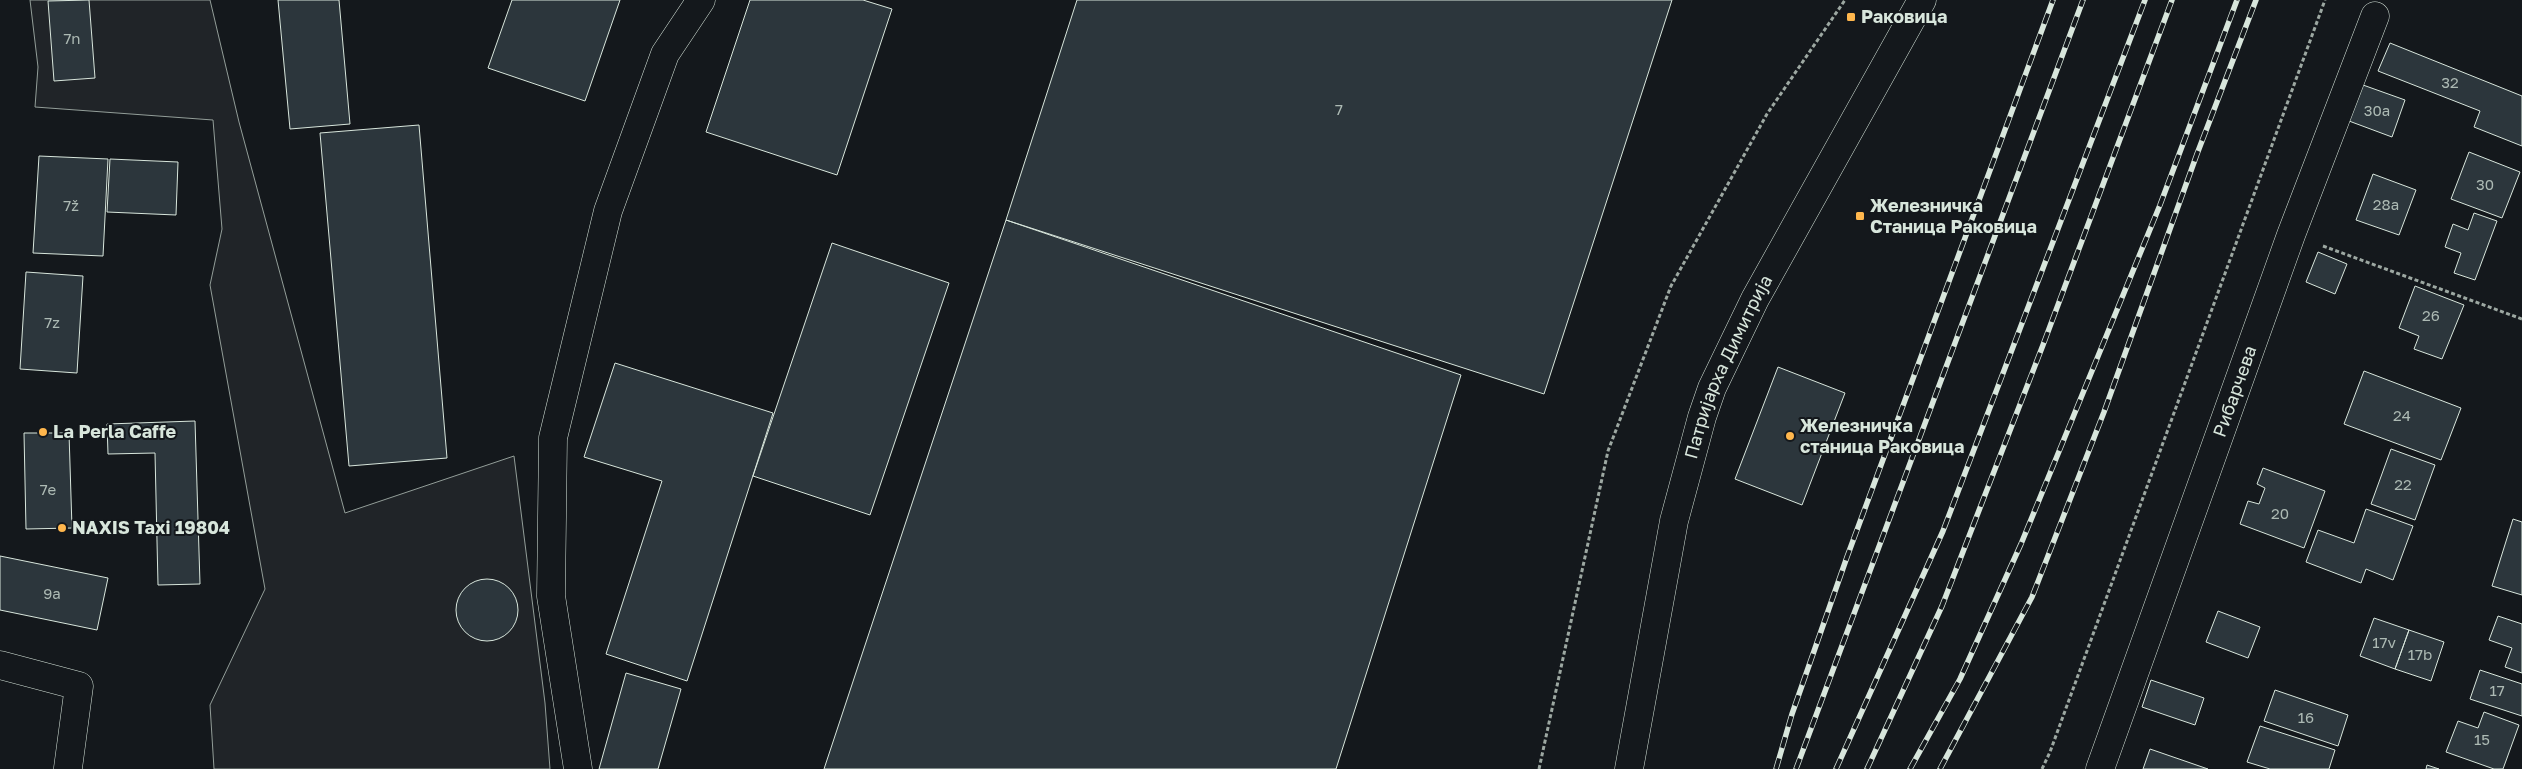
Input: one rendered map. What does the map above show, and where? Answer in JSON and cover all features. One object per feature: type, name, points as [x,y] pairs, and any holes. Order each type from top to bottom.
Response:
[{"type":"main road","points":[[578,769],[551,596],[553,438],[608,211],[666,54],[701,0]]},
{"type":"main road","name":"Патријарха Димитрија","points":[[1629,769],[1674,521],[1702,417],[1712,388],[1755,299],[1922,0]]},
{"type":"main road","name":"Рибарчева","points":[[2100,769],[2291,235],[2375,16]]},
{"type":"main road","points":[[0,665],[79,686],[68,768]]},
{"type":"path","points":[[1539,769],[1608,452],[1671,286],[1767,114],[1845,0]]},
{"type":"path","points":[[2042,769],[2050,752],[2325,0]]},
{"type":"path","points":[[2291,235],[2522,319]]},
{"type":"shaded area","points":[[30,0],[210,0],[239,122],[345,513],[514,456],[545,703],[550,769],[214,769],[210,705],[265,589],[210,285],[222,229],[213,120],[35,107],[38,67]]},
{"type":"building","points":[[89,0],[95,78],[54,81],[48,1]]},
{"type":"building","points":[[278,0],[339,0],[350,124],[290,129]]},
{"type":"building","points":[[512,0],[620,0],[585,101],[488,68]]},
{"type":"building","points":[[750,0],[863,0],[892,9],[837,175],[706,132]]},
{"type":"building","points":[[1077,0],[1672,0],[1544,394],[1006,220]]},
{"type":"building","points":[[2390,43],[2522,96],[2522,146],[2474,127],[2480,111],[2378,71]]},
{"type":"building","points":[[2363,85],[2405,100],[2392,137],[2349,121]]},
{"type":"building","points":[[419,125],[447,458],[349,466],[320,133]]},
{"type":"building","points":[[2469,152],[2520,172],[2502,218],[2451,199]]},
{"type":"building","points":[[39,156],[108,159],[103,256],[33,253]]},
{"type":"building","points":[[110,159],[178,162],[176,215],[107,212]]},
{"type":"building","points":[[2373,174],[2416,190],[2399,235],[2356,220]]},
{"type":"building","points":[[2474,213],[2497,221],[2475,280],[2454,273],[2461,253],[2445,247],[2453,224],[2468,230]]},
{"type":"building","points":[[1006,220],[1461,375],[1336,769],[824,769]]},
{"type":"building","points":[[832,243],[949,283],[870,515],[753,476]]},
{"type":"building","points":[[2318,252],[2347,264],[2335,294],[2306,282]]},
{"type":"building","points":[[26,272],[83,276],[77,373],[20,369]]},
{"type":"building","points":[[2415,286],[2464,305],[2442,359],[2414,349],[2419,336],[2399,328]]},
{"type":"building","points":[[615,363],[773,413],[687,681],[606,654],[662,481],[584,457]]},
{"type":"building","name":"Железничка станица Раковица","points":[[1778,367],[1845,393],[1802,505],[1735,479]]},
{"type":"building","points":[[2364,371],[2461,408],[2441,460],[2344,424]]},
{"type":"building","points":[[195,421],[200,584],[158,585],[155,453],[108,454],[107,424]]},
{"type":"building","points":[[24,433],[69,433],[72,528],[26,529]]},
{"type":"building","points":[[2391,449],[2435,465],[2415,520],[2371,504]]},
{"type":"building","points":[[2263,468],[2325,491],[2304,548],[2240,524],[2248,501],[2259,504],[2265,488],[2257,484]]},
{"type":"building","points":[[2366,509],[2413,526],[2393,580],[2366,569],[2361,583],[2306,562],[2318,530],[2354,543]]},
{"type":"building","points":[[2513,519],[2522,522],[2522,595],[2492,586]]},
{"type":"building","points":[[0,556],[108,578],[97,630],[0,610]]},
{"type":"building","points":[[481,579],[493,579],[509,588],[516,598],[518,610],[516,622],[509,632],[493,641],[481,641],[470,636],[461,627],[456,616],[456,604],[461,593],[470,584]]},
{"type":"building","points":[[2218,611],[2260,627],[2248,658],[2206,642]]},
{"type":"building","points":[[2498,616],[2522,624],[2522,673],[2505,667],[2512,648],[2489,640]]},
{"type":"building","points":[[2374,618],[2409,630],[2395,669],[2360,656]]},
{"type":"building","points":[[2409,630],[2444,642],[2431,681],[2395,669]]},
{"type":"building","points":[[2480,670],[2522,684],[2522,716],[2470,699]]},
{"type":"building","points":[[626,673],[681,689],[658,769],[599,769]]},
{"type":"building","points":[[2151,680],[2204,698],[2195,725],[2142,707]]},
{"type":"building","points":[[2275,690],[2348,715],[2338,746],[2264,721]]},
{"type":"building","points":[[2484,712],[2519,725],[2503,769],[2494,769],[2446,752],[2458,721],[2478,728]]},
{"type":"building","points":[[2260,726],[2335,750],[2329,769],[2270,769],[2247,762]]},
{"type":"building","points":[[2150,749],[2208,769],[2143,769]]},
{"type":"building","points":[[2427,765],[2439,769],[2426,769]]},
{"type":"railway","points":[[1776,769],[1792,714],[1847,557],[2053,0]]},
{"type":"railway","points":[[1796,769],[2083,0]]},
{"type":"railway","points":[[1836,769],[1943,531],[2145,0]]},
{"type":"railway","points":[[1867,769],[1942,606],[2043,345],[2172,0]]},
{"type":"railway","points":[[1910,769],[1960,679],[2021,544],[2160,205],[2237,0]]},
{"type":"railway","points":[[1940,769],[2032,597],[2104,412],[2197,154],[2256,0]]},
{"type":"place","name":"Раковица","points":[[1851,17]]},
{"type":"place","name":"Железничка Станица Раковица","points":[[1860,216]]},
{"type":"place","name":"La Perla Caffe","points":[[43,432]]},
{"type":"place","name":"Железничка станица Раковица","points":[[1790,436]]},
{"type":"place","name":"NAXIS Taxi 19804","points":[[62,528]]}]
